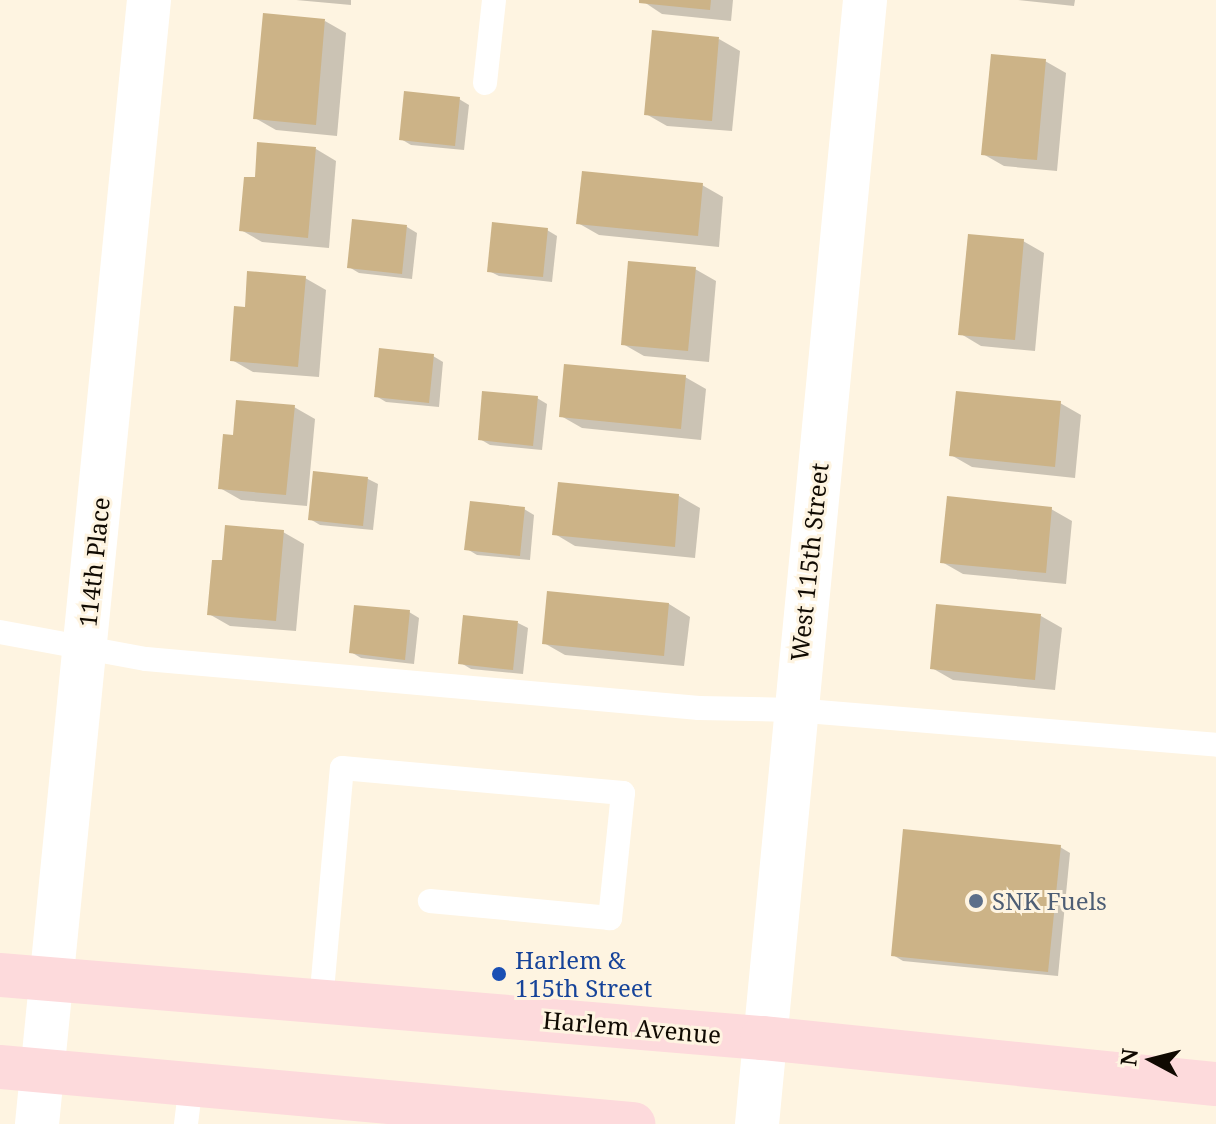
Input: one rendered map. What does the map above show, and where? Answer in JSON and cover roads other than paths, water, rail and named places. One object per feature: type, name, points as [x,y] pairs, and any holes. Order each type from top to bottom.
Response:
[{"type":"main road","name":"Harlem Avenue","points":[[0,975],[762,1038],[1216,1084]]},
{"type":"main road","points":[[0,1067],[43,1070],[189,1104],[633,1124]]},
{"type":"street","name":"114th Place","points":[[37,1124],[149,0]]},
{"type":"street","name":"West 115th Street","points":[[757,1124],[762,1038],[865,0]]},
{"type":"lane","points":[[485,83],[494,0]]},
{"type":"lane","points":[[0,632],[146,659],[699,708],[794,710],[1216,745]]},
{"type":"lane","points":[[321,1002],[342,768],[623,793],[610,918],[430,901]]},
{"type":"place","name":"SNK Fuels","points":[[976,901]]},
{"type":"place","name":"Harlem & 115th Street","points":[[499,974]]}]
